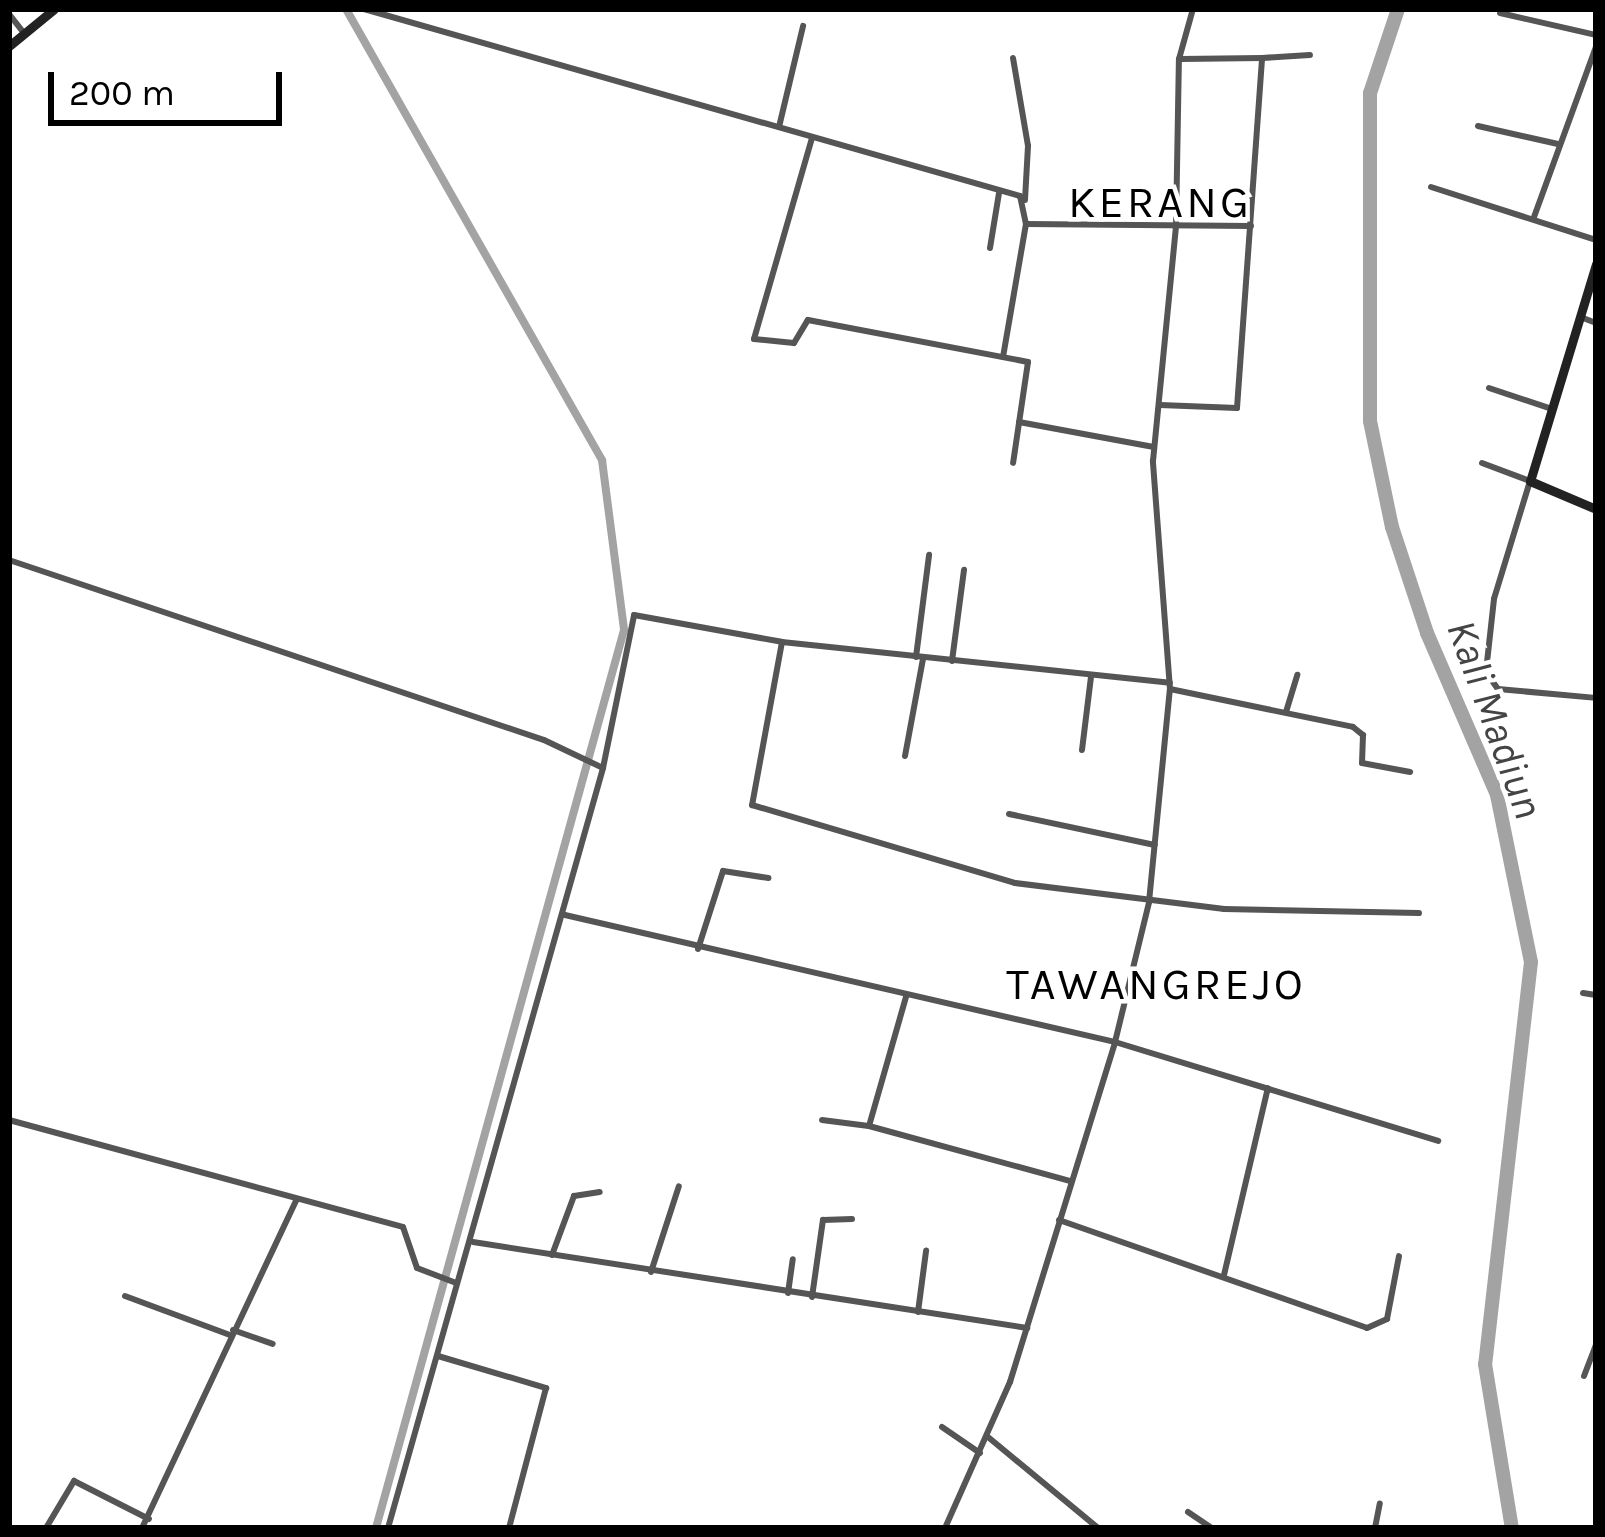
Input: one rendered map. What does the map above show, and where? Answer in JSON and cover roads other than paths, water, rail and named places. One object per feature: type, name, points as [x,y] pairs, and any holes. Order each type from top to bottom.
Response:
[{"type":"street","points":[[9,46],[54,9]]},
{"type":"street","points":[[364,9],[1025,200]]},
{"type":"street","points":[[945,1528],[988,1437],[1027,1328],[1115,1042],[1149,902],[1170,686],[1154,447],[1176,226],[1179,59],[1193,9]]},
{"type":"street","points":[[1500,13],[1596,35]]},
{"type":"street","points":[[9,14],[24,33]]},
{"type":"street","points":[[779,127],[803,26]]},
{"type":"street","points":[[1534,217],[1596,47]]},
{"type":"street","points":[[1179,59],[1310,55]]},
{"type":"street","points":[[1003,357],[1026,224],[1028,146],[1013,58]]},
{"type":"street","points":[[1160,405],[1235,411],[1262,58]]},
{"type":"street","points":[[1478,126],[1558,144]]},
{"type":"street","points":[[812,138],[754,339],[794,343],[808,320],[1029,364],[1013,463]]},
{"type":"street","points":[[1431,187],[1596,240]]},
{"type":"street","points":[[990,248],[1000,191]]},
{"type":"street","points":[[1026,224],[1251,226]]},
{"type":"street","points":[[1596,264],[1494,599],[1486,672],[1498,689],[1596,698]]},
{"type":"street","points":[[1583,318],[1596,323]]},
{"type":"street","points":[[1489,388],[1555,410]]},
{"type":"street","points":[[1019,422],[1154,447]]},
{"type":"street","points":[[1482,463],[1596,509]]},
{"type":"street","points":[[905,756],[929,555]]},
{"type":"street","points":[[9,560],[544,740],[601,768]]},
{"type":"street","points":[[952,661],[964,570]]},
{"type":"street","points":[[388,1528],[564,914],[634,615],[782,642],[1170,686],[1358,729],[1362,764],[1410,772]]},
{"type":"street","points":[[782,642],[752,805],[1015,883],[1149,902],[1419,913]]},
{"type":"street","points":[[1285,713],[1297,675]]},
{"type":"street","points":[[1082,750],[1091,677]]},
{"type":"street","points":[[1009,814],[1156,845]]},
{"type":"street","points":[[698,949],[723,872],[768,878]]},
{"type":"street","points":[[564,914],[906,998],[1115,1042],[1438,1141]]},
{"type":"street","points":[[1583,993],[1596,995]]},
{"type":"street","points":[[868,1126],[906,998]]},
{"type":"street","points":[[1224,1274],[1268,1088]]},
{"type":"street","points":[[9,1120],[403,1227],[417,1268],[455,1282]]},
{"type":"street","points":[[821,1120],[868,1126],[1070,1181]]},
{"type":"street","points":[[650,1272],[679,1186]]},
{"type":"street","points":[[552,1255],[574,1196],[599,1192]]},
{"type":"street","points":[[142,1528],[296,1200]]},
{"type":"street","points":[[812,1297],[823,1220],[852,1220]]},
{"type":"street","points":[[1059,1220],[1374,1328],[1387,1319],[1399,1256]]},
{"type":"street","points":[[472,1242],[1027,1328]]},
{"type":"street","points":[[918,1312],[926,1251]]},
{"type":"street","points":[[788,1293],[793,1259]]},
{"type":"street","points":[[124,1296],[273,1344]]},
{"type":"street","points":[[1584,1376],[1596,1344]]},
{"type":"street","points":[[438,1356],[546,1388],[509,1528]]},
{"type":"street","points":[[942,1427],[980,1453]]},
{"type":"street","points":[[988,1437],[1099,1528]]},
{"type":"street","points":[[46,1528],[74,1481],[148,1519]]},
{"type":"street","points":[[1375,1528],[1379,1503]]},
{"type":"street","points":[[1188,1512],[1212,1528]]},
{"type":"waterway","points":[[346,9],[602,460],[624,630],[376,1528]]},
{"type":"waterway","name":"Kali Madiun","points":[[1398,9],[1370,93],[1370,421],[1392,527],[1427,633],[1497,795],[1531,962],[1485,1364],[1512,1528]]},
{"type":"district","name":"KERANG","points":[[1160,203]]},
{"type":"district","name":"TAWANGREJO","points":[[1156,985]]}]
